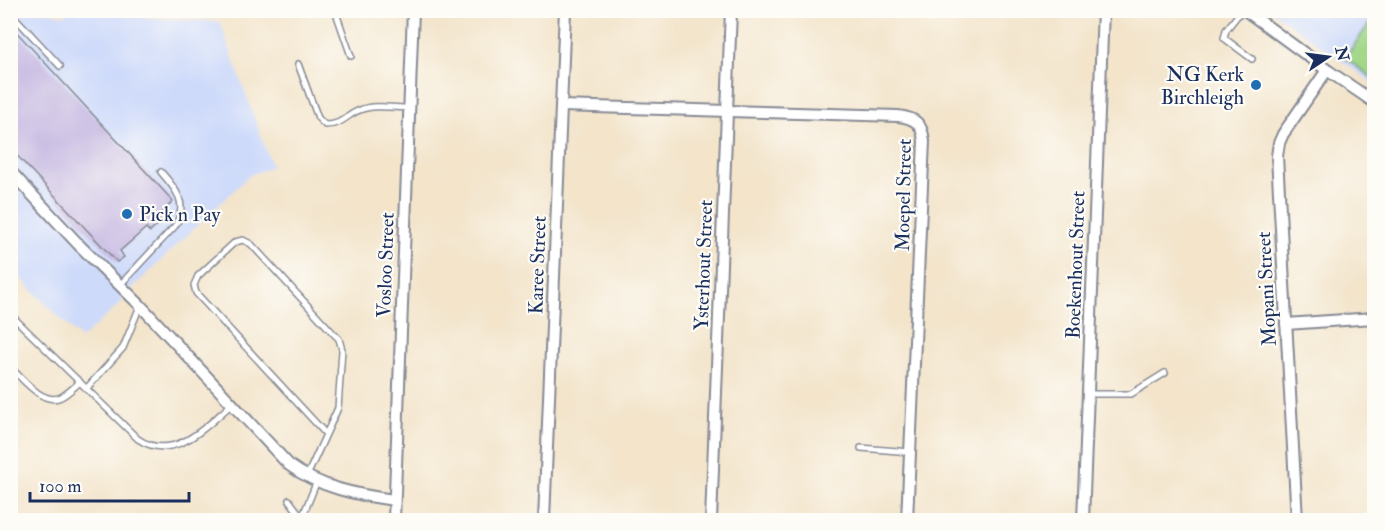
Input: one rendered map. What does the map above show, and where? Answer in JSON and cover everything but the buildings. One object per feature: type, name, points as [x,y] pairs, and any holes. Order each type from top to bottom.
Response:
[{"type":"street","name":"Vosloo Street","points":[[393,520],[413,10]]},
{"type":"street","name":"Karee Street","points":[[544,520],[565,10]]},
{"type":"street","name":"Ysterhout Street","points":[[711,520],[731,10]]},
{"type":"street","name":"Boekenhout Street","points":[[1083,520],[1103,10]]},
{"type":"street","points":[[1243,10],[1374,102]]},
{"type":"street","name":"Mopani Street","points":[[1297,520],[1277,156],[1279,143],[1327,70]]},
{"type":"street","name":"Moepel Street","points":[[561,106],[898,116],[916,120],[921,125],[924,141],[907,520]]},
{"type":"street","points":[[10,171],[80,246],[140,305],[285,461],[312,479],[367,496],[394,500]]},
{"type":"street","points":[[1286,324],[1374,318]]},
{"type":"lane","points":[[335,10],[351,56]]},
{"type":"lane","points":[[1243,10],[1226,30],[1224,38],[1252,59]]},
{"type":"lane","points":[[10,12],[60,66]]},
{"type":"lane","points":[[298,64],[318,118],[325,125],[343,122],[356,112],[368,108],[409,108]]},
{"type":"lane","points":[[120,285],[175,226],[181,215],[181,199],[161,172]]},
{"type":"lane","points":[[303,519],[325,433],[339,402],[342,350],[339,339],[250,244],[243,240],[235,242],[198,276],[194,285],[196,293],[325,433]]},
{"type":"lane","points":[[86,389],[123,348],[140,305]]},
{"type":"lane","points":[[10,314],[138,439],[149,446],[158,448],[190,438],[232,404]]},
{"type":"lane","points":[[10,367],[43,397],[54,400],[62,397],[80,382]]},
{"type":"lane","points":[[1088,394],[1131,394],[1165,373]]},
{"type":"lane","points":[[861,448],[910,452]]},
{"type":"lane","points":[[289,500],[303,519]]},
{"type":"lane","points":[[135,520],[143,518],[151,520]]},
{"type":"shaded area","points":[[117,10],[122,16],[220,22],[272,167],[250,175],[121,299],[122,302],[81,339],[11,269],[11,18],[18,11],[44,11],[63,15],[74,11]]},
{"type":"shaded area","points":[[1272,11],[1374,11],[1374,84]]},
{"type":"green space","points":[[1374,17],[1374,79],[1345,58]]},
{"type":"place","name":"NG Kerk Birchleigh","points":[[1256,85]]},
{"type":"place","name":"Pick n Pay","points":[[127,214]]}]
